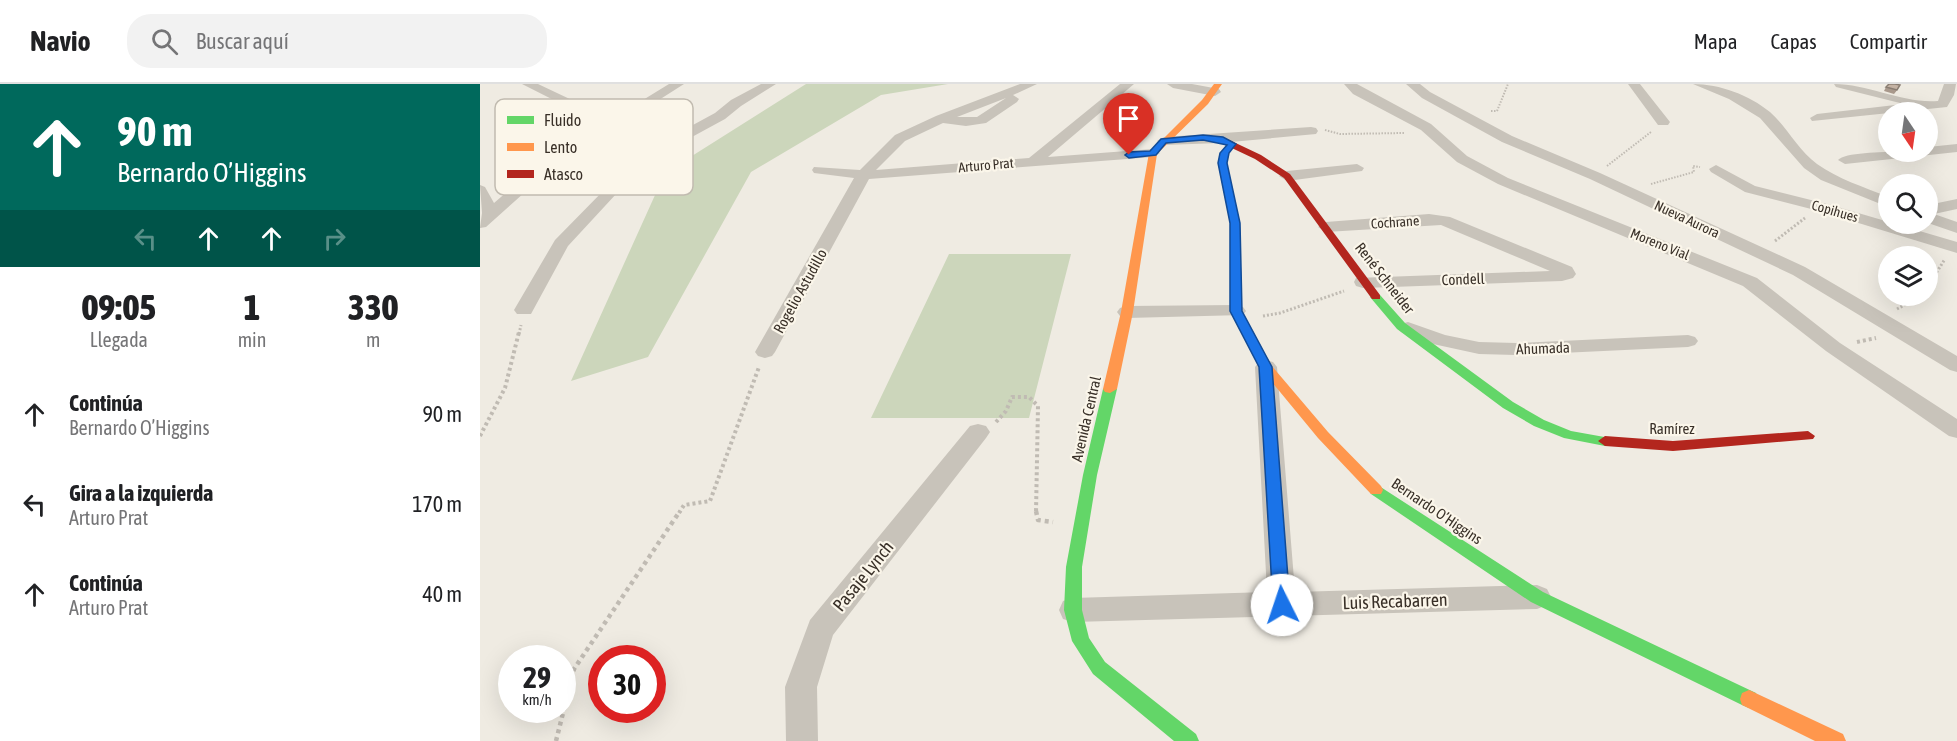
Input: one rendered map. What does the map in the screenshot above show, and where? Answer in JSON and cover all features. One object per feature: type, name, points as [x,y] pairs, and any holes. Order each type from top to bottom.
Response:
[{"type":"street","points":[[528,84],[560,99]]},
{"type":"street","points":[[652,99],[676,84]]},
{"type":"street","points":[[693,131],[770,84]]},
{"type":"street","name":"Rogelio Astudillo","points":[[765,352],[864,175],[880,156],[900,138],[941,119],[1033,84]]},
{"type":"street","points":[[1034,161],[1128,84]]},
{"type":"street","points":[[1173,84],[1217,88]]},
{"type":"street","name":"Moreno Vial","points":[[1350,84],[1357,91],[1430,130],[1462,159],[1503,181],[1750,282],[1833,347],[1957,430]]},
{"type":"street","name":"Nueva Aurora","points":[[1412,84],[1426,95],[1479,124],[1799,271],[1957,365]]},
{"type":"street","points":[[1634,84],[1663,122]]},
{"type":"street","points":[[1699,84],[1733,96],[1765,115],[1809,165],[1826,177],[1878,198]]},
{"type":"street","points":[[1840,84],[1912,102]]},
{"type":"street","points":[[1950,84],[1951,102]]},
{"type":"street","points":[[1153,153],[1217,88]]},
{"type":"street","points":[[1817,117],[1878,111]]},
{"type":"street","points":[[1164,141],[1226,142],[1310,131]]},
{"type":"street","name":"René Schneider","points":[[1226,142],[1287,176],[1326,227],[1364,283],[1401,326],[1508,405],[1539,423]]},
{"type":"street","name":"Bernardo O’Higgins","points":[[1226,142],[1222,163],[1235,223],[1238,315],[1266,367],[1323,435],[1374,489],[1537,597],[1836,741]]},
{"type":"street","points":[[1938,150],[1957,148]]},
{"type":"street","name":"Arturo Prat","points":[[819,170],[864,175],[1153,153]]},
{"type":"street","name":"Avenida Central","points":[[1153,153],[1127,312],[1081,525],[1074,567],[1073,610],[1081,641],[1099,668],[1144,707],[1189,741]]},
{"type":"street","points":[[1845,160],[1878,156]]},
{"type":"street","points":[[1287,176],[1357,168]]},
{"type":"street","name":"Copihues","points":[[1716,169],[1750,189],[1825,208],[1955,248]]},
{"type":"street","points":[[480,190],[485,218]]},
{"type":"street","points":[[485,218],[512,195]]},
{"type":"street","points":[[524,310],[561,244],[606,195]]},
{"type":"street","points":[[1938,208],[1957,204]]},
{"type":"street","name":"Cochrane","points":[[1326,227],[1429,219],[1443,220],[1566,271],[1567,274],[1562,276]]},
{"type":"street","points":[[1938,221],[1957,228]]},
{"type":"street","name":"Condell","points":[[1364,283],[1562,276]]},
{"type":"street","points":[[1127,312],[1238,315]]},
{"type":"street","name":"Ahumada","points":[[1401,326],[1440,340],[1479,348],[1516,349],[1688,341]]},
{"type":"street","points":[[1266,367],[1282,605]]},
{"type":"street","name":"Ramírez","points":[[1539,423],[1569,435],[1611,442],[1673,446],[1808,436]]},
{"type":"street","name":"Pasaje Lynch","points":[[802,741],[801,687],[820,629],[977,433]]},
{"type":"street","name":"Luis Recabarren","points":[[1073,610],[1537,597]]},
{"type":"path","points":[[1485,114],[1497,111],[1508,84]]},
{"type":"path","points":[[1595,176],[1663,122]]},
{"type":"path","points":[[1310,131],[1313,127],[1340,134],[1376,135],[1430,130]]},
{"type":"path","points":[[1628,191],[1694,172],[1692,166],[1716,169]]},
{"type":"path","points":[[1755,251],[1780,238],[1795,223],[1825,208]]},
{"type":"path","points":[[1938,272],[1955,248]]},
{"type":"path","points":[[1238,315],[1280,313],[1364,283]]},
{"type":"path","points":[[1881,319],[1904,306]]},
{"type":"path","points":[[480,436],[505,388],[524,310]]},
{"type":"path","points":[[1833,347],[1903,332]]},
{"type":"path","points":[[556,741],[574,669],[684,505],[710,501],[765,352]]},
{"type":"path","points":[[977,433],[986,433],[1006,411],[1012,397],[1029,397],[1038,406],[1035,509],[1038,519],[1081,525]]},
{"type":"green space","points":[[806,84],[948,84],[881,95],[751,172],[648,357],[571,381],[655,195],[693,195],[693,155]]},
{"type":"green space","points":[[949,254],[1071,254],[1029,418],[871,418]]},
{"type":"building","points":[[1889,84],[1900,85],[1897,90],[1886,87]]},
{"type":"traffic: fast","points":[[1376,297],[1401,326],[1508,405],[1539,423],[1569,435],[1605,441]]},
{"type":"traffic: fast","points":[[1110,389],[1090,475],[1074,567],[1073,610],[1081,641],[1099,668],[1189,741]]},
{"type":"traffic: fast","points":[[1376,490],[1537,597],[1749,699]]},
{"type":"traffic: slow","points":[[1110,389],[1127,312],[1153,153],[1205,102],[1218,84]]},
{"type":"traffic: slow","points":[[1232,144],[1224,153],[1222,163],[1235,223],[1236,311],[1266,367],[1323,435],[1376,490]]},
{"type":"traffic: slow","points":[[1749,699],[1836,741]]},
{"type":"traffic: jam","points":[[1220,139],[1258,157],[1287,176],[1376,297]]},
{"type":"traffic: jam","points":[[1605,441],[1673,446],[1808,436]]},
{"type":"route","points":[[1129,155],[1153,153],[1164,141],[1203,138],[1220,139],[1232,144],[1224,153],[1222,163],[1235,223],[1236,311],[1266,367],[1282,605]]}]
